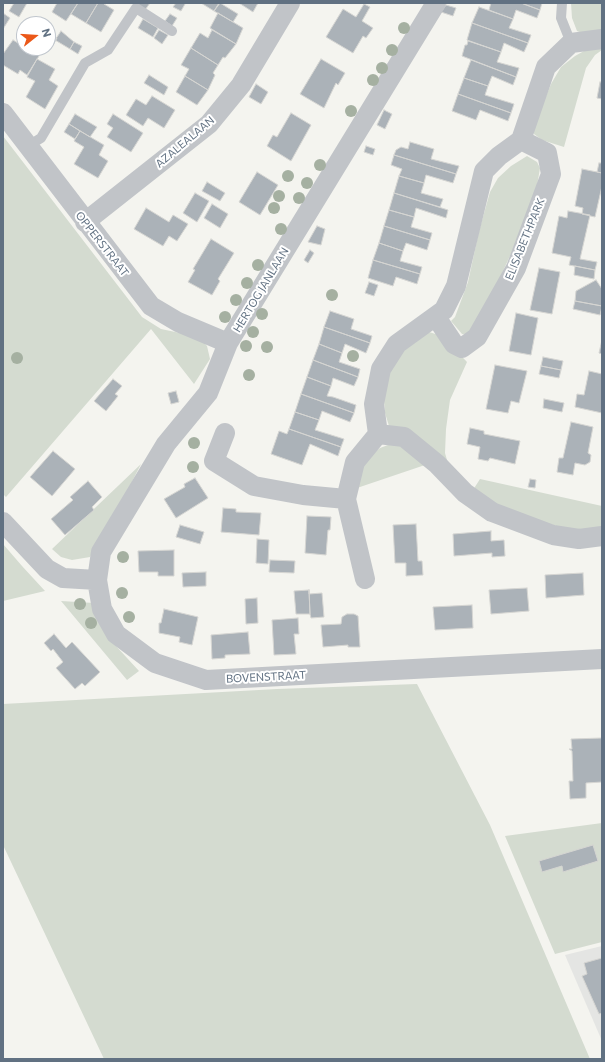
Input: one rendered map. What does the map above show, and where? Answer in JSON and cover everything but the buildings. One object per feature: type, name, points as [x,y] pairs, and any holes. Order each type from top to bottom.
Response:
[{"type":"street","name":"AZALEALAAN","points":[[85,222],[209,124],[241,85],[290,3]]},
{"type":"street","name":"HERTOG JANLAAN","points":[[96,580],[101,552],[166,444],[208,393],[228,343],[436,3]]},
{"type":"street","points":[[365,579],[346,499],[355,462],[378,434],[374,404],[381,369],[397,344],[444,310],[456,286],[484,171],[499,156],[521,140],[546,67],[572,43],[602,39]]},
{"type":"street","name":"OPPERSTRAAT","points":[[3,112],[85,222],[151,306],[178,322],[228,343]]},
{"type":"street","name":"ELISABETHPARK","points":[[436,317],[454,344],[462,348],[477,337],[516,268],[551,174],[547,153],[521,140]]},
{"type":"street","points":[[225,433],[214,461],[254,486],[346,499]]},
{"type":"street","points":[[378,434],[404,437],[437,464],[465,493],[492,512],[554,534],[579,539],[602,536]]},
{"type":"street","points":[[3,522],[47,569],[63,578],[96,580]]},
{"type":"street","name":"BOVENSTRAAT","points":[[96,580],[102,609],[116,634],[155,663],[206,680],[602,659]]},
{"type":"lane","points":[[562,3],[561,18],[572,43]]},
{"type":"lane","points":[[28,146],[41,138],[85,63],[108,50],[136,8],[172,31]]},
{"type":"shaded area","points":[[571,3],[602,3],[602,32],[587,35],[577,31],[572,18]]},
{"type":"shaded area","points":[[602,47],[602,50],[595,55],[586,68],[564,147],[542,140],[534,134],[534,125],[551,84],[561,67],[584,51]]},
{"type":"shaded area","points":[[3,136],[142,317],[161,329],[199,337],[207,346],[210,359],[194,384],[151,329],[6,497],[3,494]]},
{"type":"shaded area","points":[[527,156],[537,162],[540,168],[537,186],[520,234],[481,319],[468,335],[462,334],[451,321],[455,317],[468,282],[479,231],[490,192],[498,178],[511,166]]},
{"type":"shaded area","points":[[429,332],[442,336],[467,362],[450,400],[446,429],[445,453],[449,467],[389,426],[385,413],[383,389],[392,368],[402,352]]},
{"type":"shaded area","points":[[388,445],[399,445],[425,465],[357,488],[362,465],[367,458],[380,448]]},
{"type":"shaded area","points":[[141,464],[108,529],[90,557],[72,560],[61,557],[52,549]]},
{"type":"shaded area","points":[[480,479],[602,506],[602,528],[568,530],[502,508],[473,490]]},
{"type":"shaded area","points":[[3,544],[22,566],[45,591],[3,601]]},
{"type":"shaded area","points":[[61,601],[94,603],[116,646],[139,671],[127,680]]},
{"type":"shaded area","points":[[417,684],[490,825],[590,1059],[104,1059],[3,845],[3,704],[277,689]]},
{"type":"shaded area","points":[[602,823],[602,942],[555,954],[505,836]]},
{"type":"shaded area","points":[[602,946],[602,1041],[565,955]]}]
